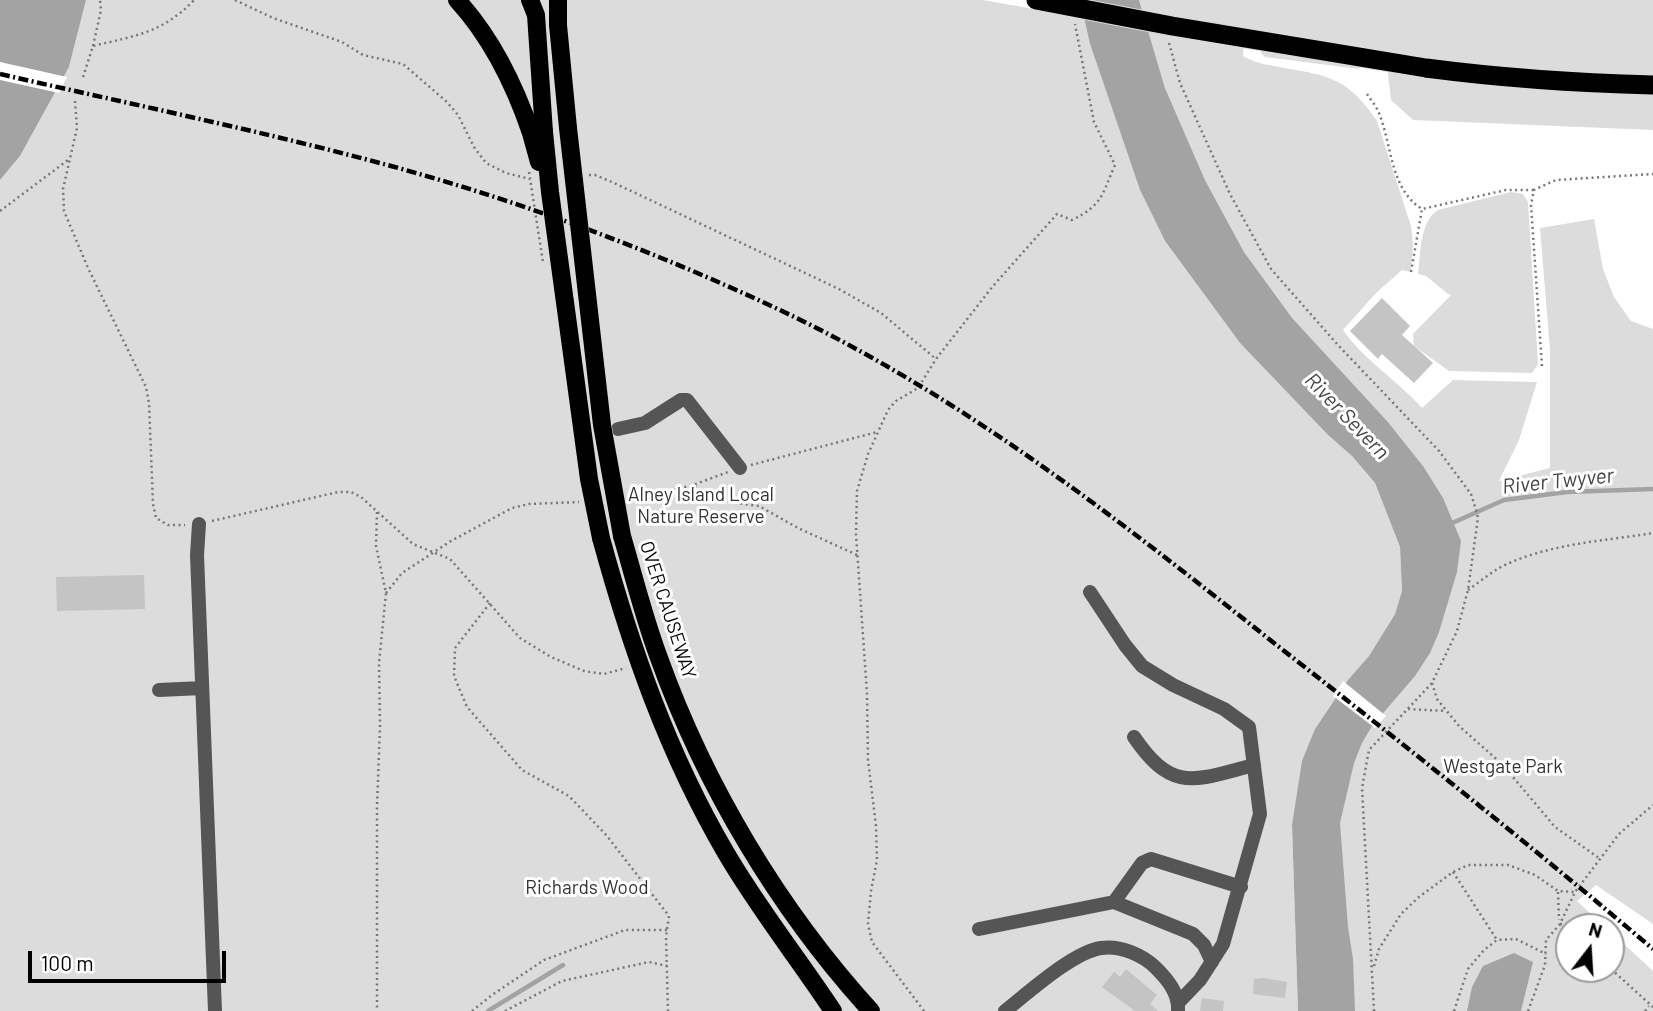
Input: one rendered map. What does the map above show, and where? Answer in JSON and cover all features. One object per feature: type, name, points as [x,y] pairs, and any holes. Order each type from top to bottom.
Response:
[{"type":"highway","points":[[1036,0],[1172,26],[1426,68],[1500,78],[1653,85]]},
{"type":"main road","points":[[457,0],[495,54],[538,133]]},
{"type":"main road","points":[[530,0],[537,24],[538,133],[550,192],[589,479],[601,538],[639,666],[660,722],[699,805],[760,907],[833,1011]]},
{"type":"main road","name":"OVER CAUSEWAY","points":[[558,0],[568,128],[602,425],[622,536],[659,659],[690,733],[719,792],[779,893],[871,1011]]},
{"type":"main road","points":[[639,666],[659,659]]},
{"type":"main road","points":[[804,927],[815,951],[857,1011]]},
{"type":"street","points":[[618,429],[645,423],[681,400],[687,400],[740,468]]},
{"type":"street","points":[[199,524],[197,555],[215,1011]]},
{"type":"street","points":[[1090,592],[1125,645],[1143,666],[1172,685],[1224,709],[1249,727],[1260,814],[1223,944],[1200,980],[1178,1007]]},
{"type":"street","points":[[159,690],[202,688]]},
{"type":"street","points":[[1135,737],[1148,757],[1161,770],[1177,777],[1198,779],[1254,765]]},
{"type":"street","points":[[1114,902],[1142,863],[1151,859],[1241,887]]},
{"type":"street","points":[[979,929],[1114,902],[1194,934],[1204,945],[1212,962]]},
{"type":"street","points":[[1005,1011],[1074,959],[1101,948],[1126,950],[1148,960],[1168,980],[1178,1007]]},
{"type":"path","points":[[83,77],[101,10],[100,0]]},
{"type":"path","points":[[93,46],[146,34],[194,0]]},
{"type":"path","points":[[924,1011],[872,942],[868,924],[877,860],[868,760],[867,694],[857,555],[857,491],[868,454],[888,410],[896,401],[918,388],[936,359],[993,286],[1057,214],[1072,220],[1091,211],[1099,201],[1115,164],[1094,122],[1075,23]]},
{"type":"path","points":[[1167,36],[1180,83],[1230,194],[1271,269],[1337,344],[1439,451],[1471,494],[1478,518],[1468,590],[1457,631],[1432,683],[1369,750],[1364,769],[1362,788],[1374,1011]]},
{"type":"path","points":[[1367,94],[1379,112],[1398,181],[1410,202],[1422,209],[1506,190],[1534,190],[1556,180],[1653,174]]},
{"type":"path","points":[[75,100],[77,128],[63,190],[64,211],[88,268],[146,387],[156,517],[168,525],[199,524],[338,492],[351,492],[361,497],[413,544],[450,559],[520,638],[551,657],[584,671],[604,674],[639,666]]},
{"type":"path","points":[[0,211],[68,159]]},
{"type":"path","points":[[1534,190],[1531,205],[1542,366]]},
{"type":"path","points":[[1411,272],[1422,209]]},
{"type":"path","points":[[629,502],[693,485],[740,468],[878,432]]},
{"type":"path","points":[[693,485],[721,501],[760,506],[857,555]]},
{"type":"path","points":[[386,593],[402,573],[512,508],[529,504],[590,502]]},
{"type":"path","points":[[377,512],[376,546],[386,593],[379,663],[377,1011]]},
{"type":"path","points":[[1468,590],[1499,568],[1524,559],[1555,550],[1653,533]]},
{"type":"path","points":[[490,603],[456,648],[454,676],[467,707],[522,770],[569,796],[607,836],[669,916],[668,1011]]},
{"type":"path","points":[[1432,683],[1437,699],[1459,726],[1502,764],[1555,827],[1601,859]]},
{"type":"path","points":[[1408,709],[1447,711]]},
{"type":"path","points":[[1565,913],[1574,892],[1619,834],[1653,805]]},
{"type":"path","points":[[1373,967],[1379,949],[1401,914],[1453,872],[1468,865],[1508,865],[1535,875],[1558,891],[1574,892]]},
{"type":"path","points":[[1453,872],[1497,940]]},
{"type":"path","points":[[1558,891],[1559,913]]},
{"type":"path","points":[[472,1011],[544,960],[625,930],[667,930]]},
{"type":"path","points":[[1528,1011],[1545,965],[1546,940],[1555,930]]},
{"type":"path","points":[[1454,1011],[1468,969],[1484,950],[1497,940],[1516,939],[1546,954]]},
{"type":"path","points":[[505,1011],[562,981],[649,962],[667,966]]},
{"type":"path","points":[[1625,982],[1651,1006],[1645,1011]]},
{"type":"green space","name":"Alney Island Local Nature Reserve","points":[[86,0],[983,0],[1084,18],[1090,44],[1140,190],[1165,241],[1240,343],[1328,435],[1352,456],[1375,483],[1400,547],[1402,591],[1395,614],[1369,656],[1315,729],[1292,825],[1298,1011],[0,1011],[0,180],[20,156],[69,67]]},
{"type":"green space","name":"Westgate Park","points":[[1139,0],[1653,0],[1653,130],[1413,120],[1391,100],[1387,64],[1362,60],[1359,69],[1265,57],[1261,53],[1263,41],[1244,39],[1243,56],[1258,63],[1315,74],[1338,82],[1367,107],[1377,121],[1411,226],[1411,272],[1402,270],[1376,293],[1343,330],[1351,341],[1422,408],[1453,380],[1537,382],[1519,440],[1499,481],[1550,468],[1550,350],[1540,228],[1594,219],[1603,269],[1614,297],[1631,321],[1653,329],[1653,924],[1596,885],[1577,901],[1590,913],[1555,913],[1555,983],[1625,983],[1625,945],[1653,971],[1653,1011],[1329,1011],[1320,803],[1426,605],[1423,466],[1388,422],[1291,318],[1244,252],[1205,180],[1165,88]]},
{"type":"green space","points":[[1511,192],[1523,194],[1528,202],[1538,364],[1532,373],[1449,371],[1414,346],[1413,334],[1451,295],[1426,276],[1418,274],[1424,230],[1427,222],[1438,210]]},
{"type":"water","points":[[0,0],[86,0],[69,67],[20,156],[0,180]]},
{"type":"water","name":"River Severn","points":[[1080,0],[1139,0],[1165,88],[1205,180],[1244,252],[1292,318],[1388,422],[1423,466],[1443,498],[1461,541],[1457,572],[1430,653],[1415,676],[1372,726],[1362,743],[1354,763],[1340,823],[1353,959],[1355,1011],[1298,1011],[1292,825],[1302,761],[1315,729],[1348,680],[1369,656],[1395,614],[1402,591],[1400,547],[1375,483],[1352,456],[1328,435],[1240,343],[1165,241],[1140,190],[1090,44]]},
{"type":"water","points":[[1514,953],[1533,962],[1521,1011],[1467,1011],[1472,987],[1483,966]]},
{"type":"pier","points":[[0,62],[67,77],[59,93],[0,80]]},
{"type":"pier","points":[[1343,681],[1386,716],[1375,728],[1333,696]]},
{"type":"building","points":[[1382,298],[1410,326],[1402,335],[1433,363],[1414,383],[1382,354],[1378,359],[1350,331]]},
{"type":"building","points":[[144,575],[145,609],[57,611],[56,577]]},
{"type":"building","points":[[1126,969],[1157,995],[1150,1004],[1158,1011],[1135,1011],[1102,987],[1114,972],[1120,977]]},
{"type":"building","points":[[1254,979],[1287,982],[1285,998],[1253,994]]},
{"type":"building","points":[[1202,998],[1224,1001],[1223,1011],[1200,1011]]},
{"type":"waterway","name":"River Twyver","points":[[1450,524],[1504,500],[1567,492],[1653,489]]},
{"type":"waterway","points":[[488,1011],[563,965]]},
{"type":"railway","points":[[0,74],[294,141],[487,194],[582,227],[675,264],[836,338],[903,375],[967,416],[1093,503],[1417,756],[1653,949]]},
{"type":"park label","name":"Richards Wood","points":[[587,888]]}]
